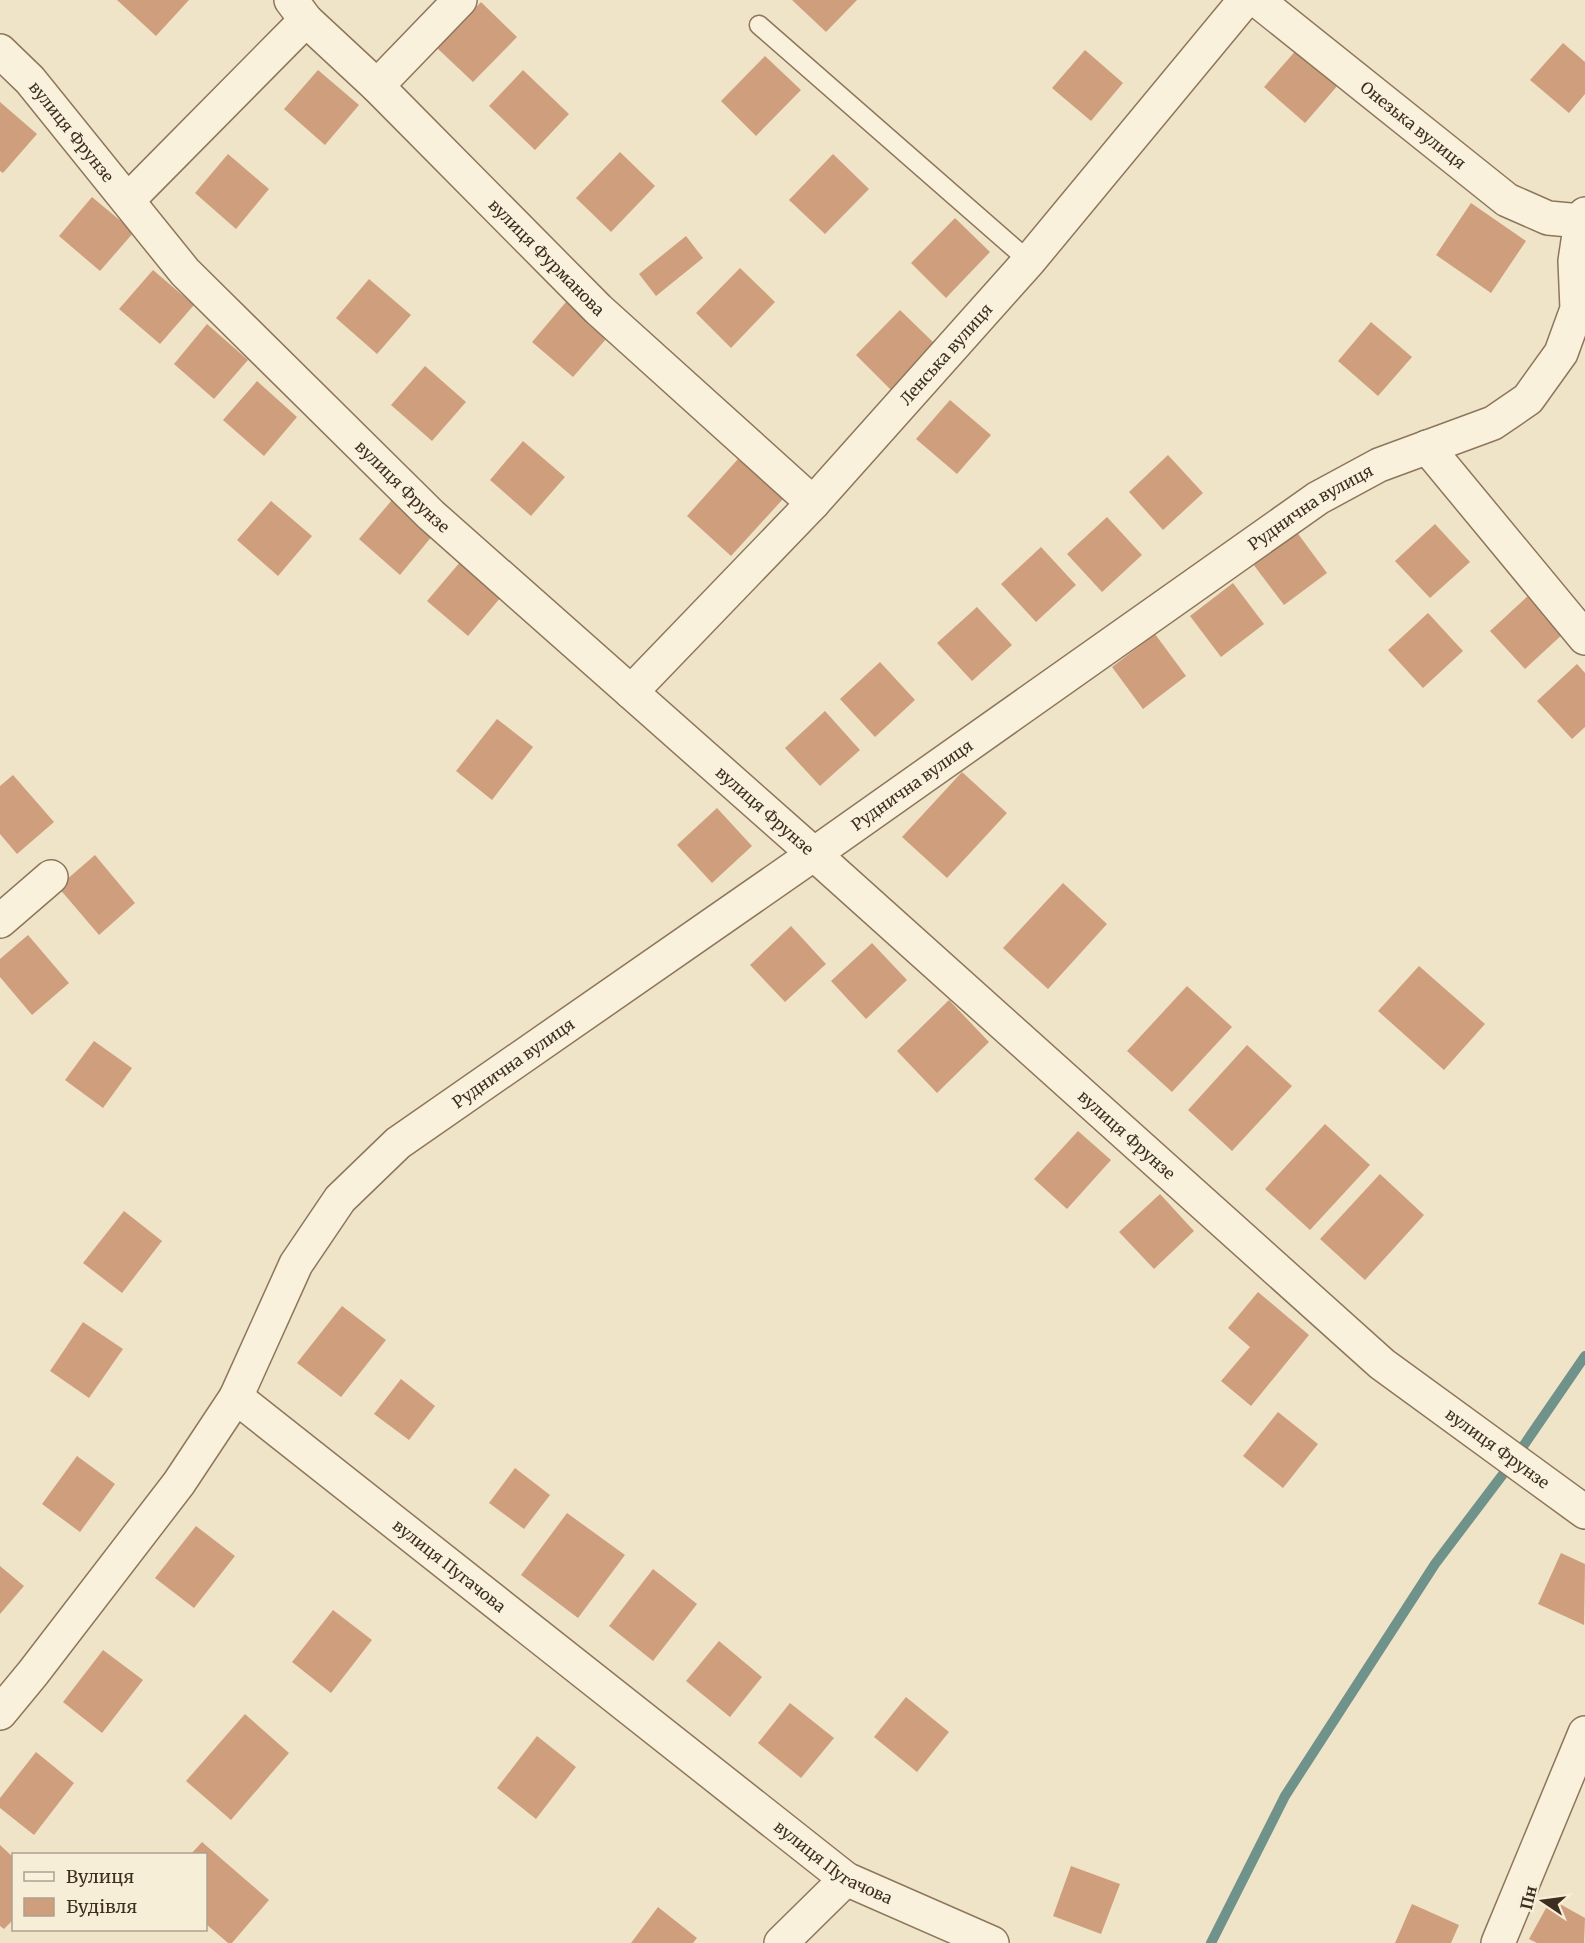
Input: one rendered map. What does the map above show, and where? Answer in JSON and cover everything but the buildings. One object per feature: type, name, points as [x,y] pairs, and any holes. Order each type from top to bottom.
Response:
[{"type":"street","points":[[377,86],[460,0]]},
{"type":"street","name":"Онезька вулиця","points":[[1264,3],[1506,200],[1548,218],[1583,218]]},
{"type":"street","name":"Ленська вулиця","points":[[631,692],[813,503],[1264,3]]},
{"type":"street","points":[[128,200],[298,10]]},
{"type":"street","name":"вулиця Фурманова","points":[[298,10],[377,86],[598,309],[813,503]]},
{"type":"street","name":"вулиця Фрунзе","points":[[0,51],[30,80],[185,272],[422,506],[1382,1364],[1585,1512]]},
{"type":"street","name":"Руднична вулиця","points":[[236,1397],[296,1264],[340,1199],[398,1143],[814,854],[1318,498],[1379,465],[1493,423],[1528,399],[1561,353],[1577,309],[1575,261],[1583,218]]},
{"type":"street","points":[[1427,447],[1585,638]]},
{"type":"street","points":[[0,921],[51,877]]},
{"type":"street","points":[[0,1713],[179,1483],[236,1397]]},
{"type":"street","name":"вулиця Пугачова","points":[[236,1397],[846,1879],[992,1943]]},
{"type":"street","points":[[1498,1943],[1585,1733]]},
{"type":"street","points":[[781,1943],[846,1879]]},
{"type":"lane","points":[[759,26],[1029,261]]},
{"type":"waterway","points":[[1211,1943],[1285,1796],[1435,1564],[1513,1461],[1585,1356]]}]
